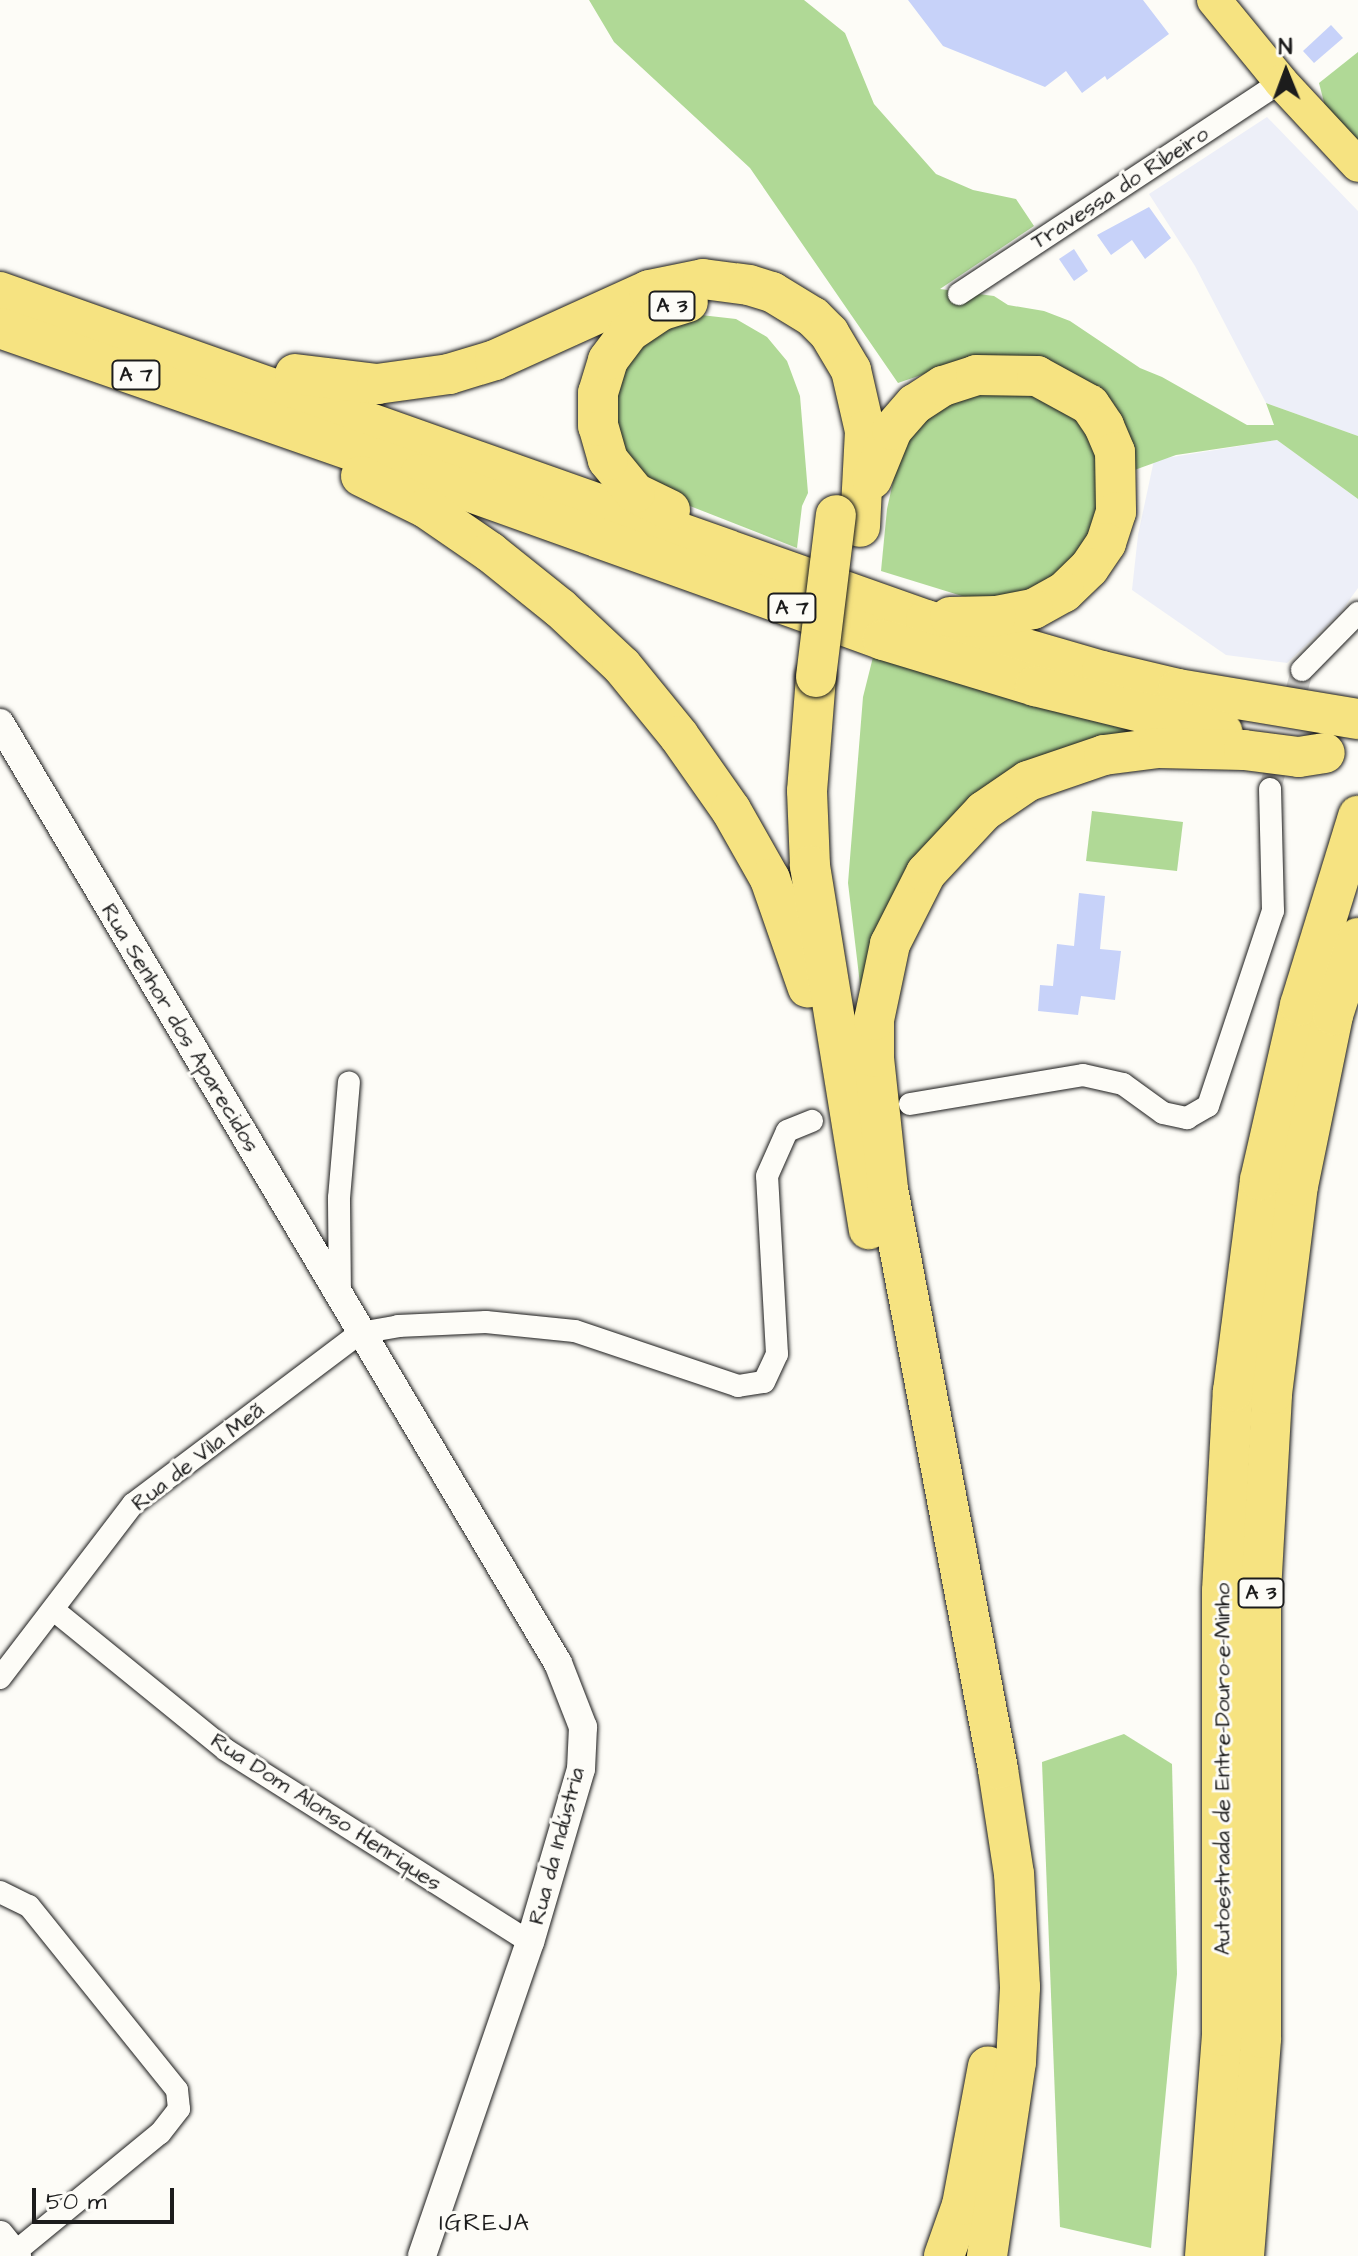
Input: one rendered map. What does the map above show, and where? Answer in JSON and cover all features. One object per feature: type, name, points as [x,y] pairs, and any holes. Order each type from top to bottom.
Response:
[{"type":"highway","name":"A 7","points":[[191,357],[234,359],[307,377],[353,383],[401,383],[449,374],[495,360],[649,290],[703,279],[749,285],[772,292],[813,317],[829,333],[851,370],[865,431],[848,521]]},
{"type":"highway","name":"A 7","points":[[0,292],[191,357],[926,620],[1132,678],[1217,697],[1348,717]]},
{"type":"highway","name":"A 3","points":[[710,544],[704,526],[635,493],[619,477],[608,460],[598,426],[601,377],[617,345],[644,319],[679,304],[718,301],[756,309],[791,329],[814,352],[828,377],[839,412],[848,521]]},
{"type":"highway","name":"A 7","points":[[0,328],[922,653],[1125,710],[1342,756]]},
{"type":"highway","points":[[926,620],[996,616],[1033,609],[1064,592],[1089,568],[1106,543],[1116,512],[1118,482],[1115,452],[1090,405],[1037,376],[976,375],[943,386],[915,404],[892,430],[848,521],[828,683],[807,791],[810,866],[854,1150],[979,1810],[990,1891],[994,2003],[986,2089],[962,2205],[944,2256]]},
{"type":"highway","points":[[271,422],[280,438],[426,508],[490,552],[560,608],[622,666],[679,736],[731,810],[770,879],[799,953],[854,1150]]},
{"type":"highway","points":[[828,683],[828,863],[868,1120],[888,1189]]},
{"type":"highway","points":[[987,2256],[1016,2062],[1020,1987],[1014,1874],[998,1769],[888,1189],[874,1057],[874,1020],[890,944],[926,873],[984,811],[1028,781],[1104,755],[1159,748],[1244,750],[1299,757],[1342,756]]},
{"type":"highway","name":"Autoestrada de Entre-Douro-e-Minho","points":[[1205,2256],[1222,2036],[1222,1591],[1233,1391],[1260,1180],[1300,1005],[1358,816]]},
{"type":"highway","name":"Autoestrada de Entre-Douro-e-Minho","points":[[1244,2256],[1261,2038],[1261,1592],[1272,1394],[1298,1186],[1333,1015],[1358,938]]},
{"type":"highway","points":[[968,2256],[999,2162],[1016,2062]]},
{"type":"main road","points":[[1214,0],[1281,82],[1358,165]]},
{"type":"street","name":"Travessa do Ribeiro","points":[[959,294],[1281,82]]},
{"type":"street","points":[[1302,670],[1358,613]]},
{"type":"street","name":"Rua Senhor dos Aparecidos","points":[[0,723],[360,1333]]},
{"type":"street","points":[[910,1104],[1083,1075],[1123,1084],[1163,1113],[1187,1118],[1208,1106],[1273,911],[1270,789]]},
{"type":"street","points":[[340,1299],[339,1198],[349,1082]]},
{"type":"street","points":[[360,1333],[398,1326],[486,1322],[575,1331],[738,1386],[764,1382],[777,1354],[767,1176],[787,1131],[812,1121]]},
{"type":"street","name":"Rua de Vila Meã","points":[[0,1678],[55,1611],[133,1504],[360,1333]]},
{"type":"street","name":"Rua da Indústria","points":[[360,1333],[558,1663],[583,1727],[581,1769],[530,1942],[422,2256]]},
{"type":"street","name":"Rua Dom Alonso Henriques","points":[[55,1611],[226,1750],[530,1942]]},
{"type":"street","points":[[0,1892],[29,1906],[177,2090],[179,2109],[160,2133],[10,2248]]},
{"type":"shaded area","points":[[1267,117],[1358,211],[1358,436],[1266,403],[1195,266],[1149,194]]},
{"type":"shaded area","points":[[1277,440],[1358,499],[1358,588],[1340,613],[1287,663],[1226,655],[1132,590],[1138,535],[1154,460]]},
{"type":"green space","points":[[589,0],[804,0],[845,33],[874,104],[936,174],[973,190],[1016,199],[1034,226],[940,289],[994,296],[1008,305],[1044,311],[1070,321],[1140,368],[1162,377],[1247,425],[1274,425],[1266,403],[1358,436],[1358,499],[1277,440],[1176,455],[1129,472],[1100,405],[956,363],[898,383],[750,168],[614,42]]},
{"type":"green space","points":[[1358,52],[1358,152],[1327,114],[1319,83]]},
{"type":"green space","points":[[701,315],[736,319],[767,337],[787,361],[800,396],[808,493],[802,506],[797,548],[667,497],[625,455],[617,431],[614,402],[620,377],[638,345],[667,325]]},
{"type":"green space","points":[[1025,389],[1062,404],[1088,428],[1104,486],[1085,551],[1033,594],[975,600],[881,571],[887,509],[897,464],[914,430],[958,396]]},
{"type":"green space","points":[[873,657],[1023,703],[1141,733],[989,789],[864,1018],[848,883],[863,697]]},
{"type":"green space","points":[[1092,811],[1183,822],[1177,871],[1086,861]]},
{"type":"green space","points":[[1124,1734],[1172,1764],[1177,1974],[1151,2248],[1060,2227],[1042,1762]]},
{"type":"building","points":[[908,0],[1143,0],[1169,34],[1107,80],[1105,76],[1082,93],[1066,71],[1045,87],[943,46]]},
{"type":"building","points":[[1331,25],[1343,38],[1314,63],[1303,51]]},
{"type":"building","points":[[1149,207],[1171,238],[1145,259],[1132,240],[1111,255],[1097,235]]},
{"type":"building","points":[[1074,249],[1088,271],[1074,281],[1059,259]]},
{"type":"building","points":[[1079,893],[1105,896],[1100,949],[1121,951],[1115,1000],[1081,996],[1078,1015],[1038,1011],[1040,985],[1053,986],[1057,944],[1074,946]]},
{"type":"tunnel","points":[[1270,789],[1302,670]]},
{"type":"district","name":"IGREJA","points":[[485,2224]]}]
